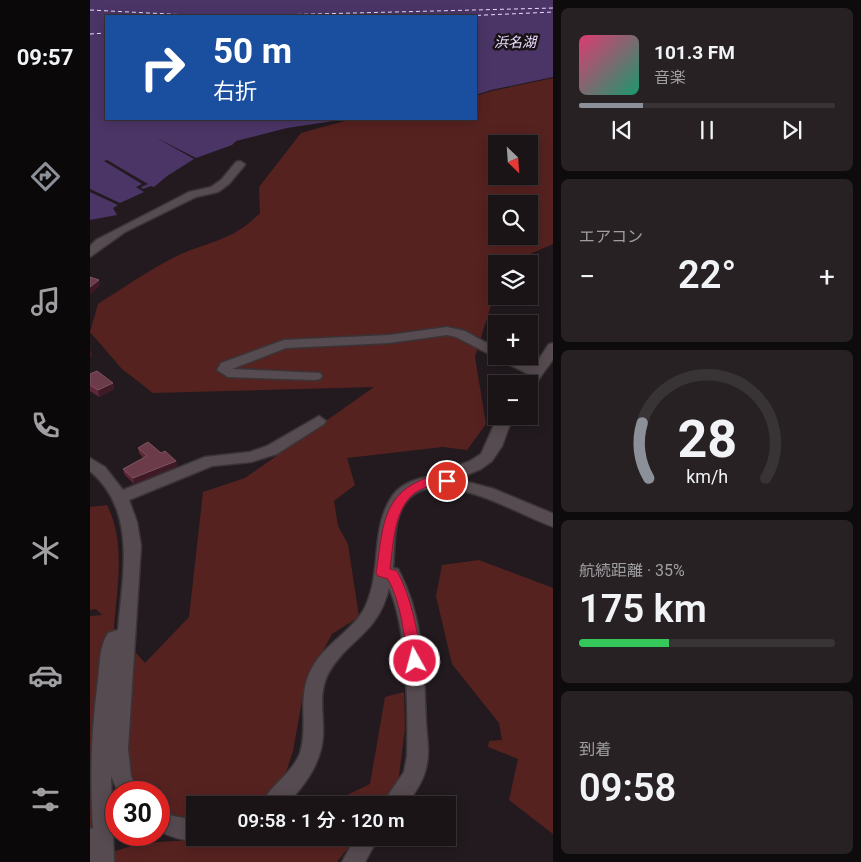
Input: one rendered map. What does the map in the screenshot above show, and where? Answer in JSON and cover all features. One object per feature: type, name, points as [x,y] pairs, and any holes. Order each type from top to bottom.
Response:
[{"type":"street","points":[[90,253],[100,243],[121,230],[194,194],[214,190],[226,182],[240,164]]},
{"type":"street","points":[[315,376],[228,374],[224,368],[284,344],[394,338],[447,331],[460,334],[488,349]]},
{"type":"street","points":[[534,375],[553,348]]},
{"type":"street","points":[[515,365],[528,375]]},
{"type":"street","points":[[121,497],[210,461],[251,456],[272,450],[319,421]]},
{"type":"street","points":[[448,481],[450,475],[473,466],[486,458],[494,447],[503,425]]},
{"type":"street","points":[[90,463],[105,476],[121,497],[128,514],[132,546],[118,763],[124,781]]},
{"type":"street","points":[[280,796],[301,771],[311,754],[313,736],[312,700],[318,674],[334,651],[374,610],[383,573],[390,520],[397,504],[415,487],[430,482],[448,481],[463,485],[553,521]]},
{"type":"street","points":[[383,573],[392,574],[399,587],[410,628],[415,661],[417,763],[409,784],[399,796]]},
{"type":"street","points":[[103,862],[105,837],[100,772],[111,644],[115,638],[126,637]]},
{"type":"street","points":[[170,826],[186,829]]},
{"type":"street","points":[[90,839],[96,862]]},
{"type":"street","points":[[353,862],[362,846]]},
{"type":"shaded area","points":[[553,78],[553,244],[528,255],[488,255],[488,305],[491,305],[475,357],[486,424],[467,450],[443,447],[347,458],[355,485],[334,501],[338,526],[348,544],[359,617],[332,634],[305,684],[293,751],[283,782],[271,796],[186,796],[186,817],[170,815],[170,781],[125,781],[117,764],[113,781],[105,781],[105,811],[93,858],[131,846],[170,846],[170,841],[186,840],[186,846],[350,846],[337,862],[90,862],[90,616],[102,615],[96,609],[90,610],[90,507],[107,505],[113,519],[117,534],[119,565],[114,628],[145,663],[189,617],[203,492],[245,478],[374,387],[153,393],[122,369],[90,332],[98,304],[169,260],[238,231],[249,223],[260,213],[259,187],[301,133],[348,120],[477,120],[477,96]]},
{"type":"shaded area","points":[[479,560],[553,588],[553,834],[509,800],[518,759],[488,747],[489,741],[502,740],[499,723],[452,664],[436,596],[442,565]]},
{"type":"shaded area","points":[[404,692],[405,728],[398,784],[389,796],[345,796],[370,784],[385,697]]},
{"type":"water","name":"浜名湖","points":[[90,0],[553,0],[553,77],[477,95],[477,15],[105,15],[105,120],[340,120],[287,128],[236,141],[232,145],[196,158],[155,137],[194,159],[167,176],[154,187],[151,186],[143,189],[141,187],[148,184],[107,160],[104,161],[142,184],[136,187],[144,192],[120,203],[90,189]]},
{"type":"water","points":[[90,192],[118,205],[113,208],[117,215],[90,220]]},
{"type":"building","points":[[90,277],[99,280],[90,287]]},
{"type":"building","points":[[97,371],[113,383],[98,390],[90,385],[90,374]]},
{"type":"building","points":[[148,442],[161,453],[165,451],[176,461],[133,478],[123,469],[147,456],[138,448]]},
{"type":"ferry route","points":[[274,15],[553,8]]},
{"type":"ferry route","points":[[90,10],[188,15]]},
{"type":"ferry route","points":[[477,15],[553,12]]},
{"type":"ferry route","points":[[90,34],[105,33]]},
{"type":"route","points":[[415,661],[410,628],[399,587],[392,574],[383,573],[390,520],[397,504],[409,491],[422,484],[447,481]]}]
